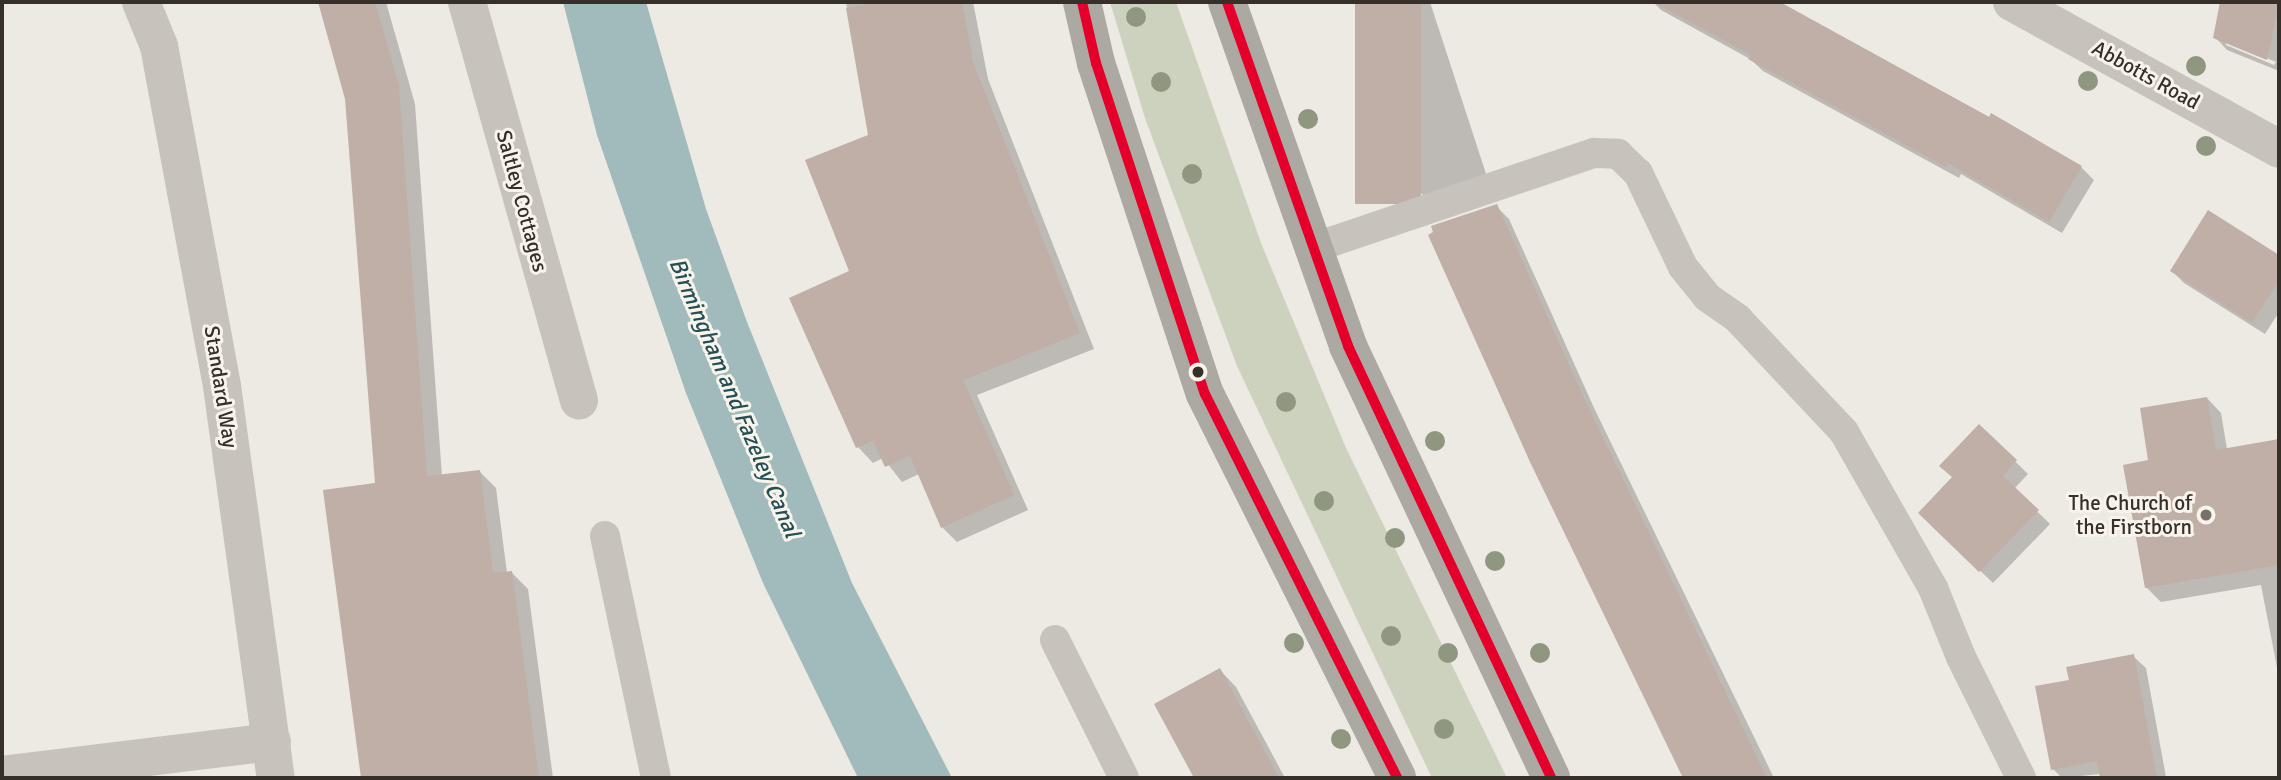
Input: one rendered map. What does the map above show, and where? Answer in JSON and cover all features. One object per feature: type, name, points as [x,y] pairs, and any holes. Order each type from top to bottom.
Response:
[{"type":"highway","points":[[1082,2],[1096,63],[1205,394],[1397,778]]},
{"type":"highway","points":[[1227,2],[1348,346],[1551,778]]},
{"type":"street","name":"Standard Way","points":[[141,2],[159,46],[222,386],[274,760]]},
{"type":"street","name":"Saltley Cottages","points":[[467,2],[579,401]]},
{"type":"street","name":"Abbotts Road","points":[[2012,2],[2279,149]]},
{"type":"street","points":[[2,775],[274,760]]},
{"type":"lane","points":[[1313,248],[1594,153],[1618,154],[1638,173],[1683,267],[1707,297],[1738,319],[1844,432],[1933,588],[1961,657],[2021,778]]},
{"type":"lane","points":[[605,536],[656,778]]},
{"type":"lane","points":[[1055,640],[1124,778]]},
{"type":"green space","points":[[1110,2],[1176,2],[1261,243],[1346,448],[1507,778],[1432,778],[1237,366],[1145,118]]},
{"type":"water","name":"Birmingham and Fazeley Canal","points":[[563,2],[646,2],[706,209],[747,322],[852,583],[952,778],[858,778],[763,583],[686,393],[597,135]]},
{"type":"building","points":[[318,2],[375,2],[399,86],[427,476],[480,470],[493,573],[512,571],[539,778],[361,778],[323,490],[375,483],[345,99]]},
{"type":"building","points":[[879,2],[962,2],[973,62],[1080,333],[963,380],[1014,495],[941,528],[910,456],[885,467],[873,441],[856,448],[789,298],[849,271],[805,160],[868,135],[846,8]]},
{"type":"building","points":[[1355,2],[1421,2],[1421,204],[1355,204]]},
{"type":"building","points":[[1653,2],[1780,2],[1989,117],[1991,113],[2082,166],[2049,222],[1948,163],[1946,167],[1748,59],[1751,55]]},
{"type":"building","points":[[2220,2],[2279,2],[2267,60],[2213,38]]},
{"type":"building","points":[[1497,204],[1583,396],[1767,778],[1683,778],[1530,462],[1428,235],[1433,232],[1431,226]]},
{"type":"building","points":[[2208,210],[2279,255],[2279,280],[2252,323],[2170,271]]},
{"type":"building","name":"The Church of the Firstborn","points":[[2207,397],[2216,450],[2279,439],[2279,565],[2145,588],[2123,465],[2148,460],[2140,408]]},
{"type":"building","points":[[1979,424],[2017,460],[2003,476],[2039,510],[1979,572],[1918,513],[1952,477],[1939,466]]},
{"type":"building","points":[[2134,654],[2157,778],[2100,778],[2097,761],[2051,770],[2035,686],[2069,680],[2066,667]]},
{"type":"building","points":[[1220,668],[1279,778],[1194,778],[1154,704]]},
{"type":"transit line","points":[[1082,2],[1096,63],[1205,394],[1397,778]]},
{"type":"transit line","points":[[1227,2],[1348,346],[1551,778]]},
{"type":"place","name":"The Church of the Firstborn","points":[[2206,515]]}]
